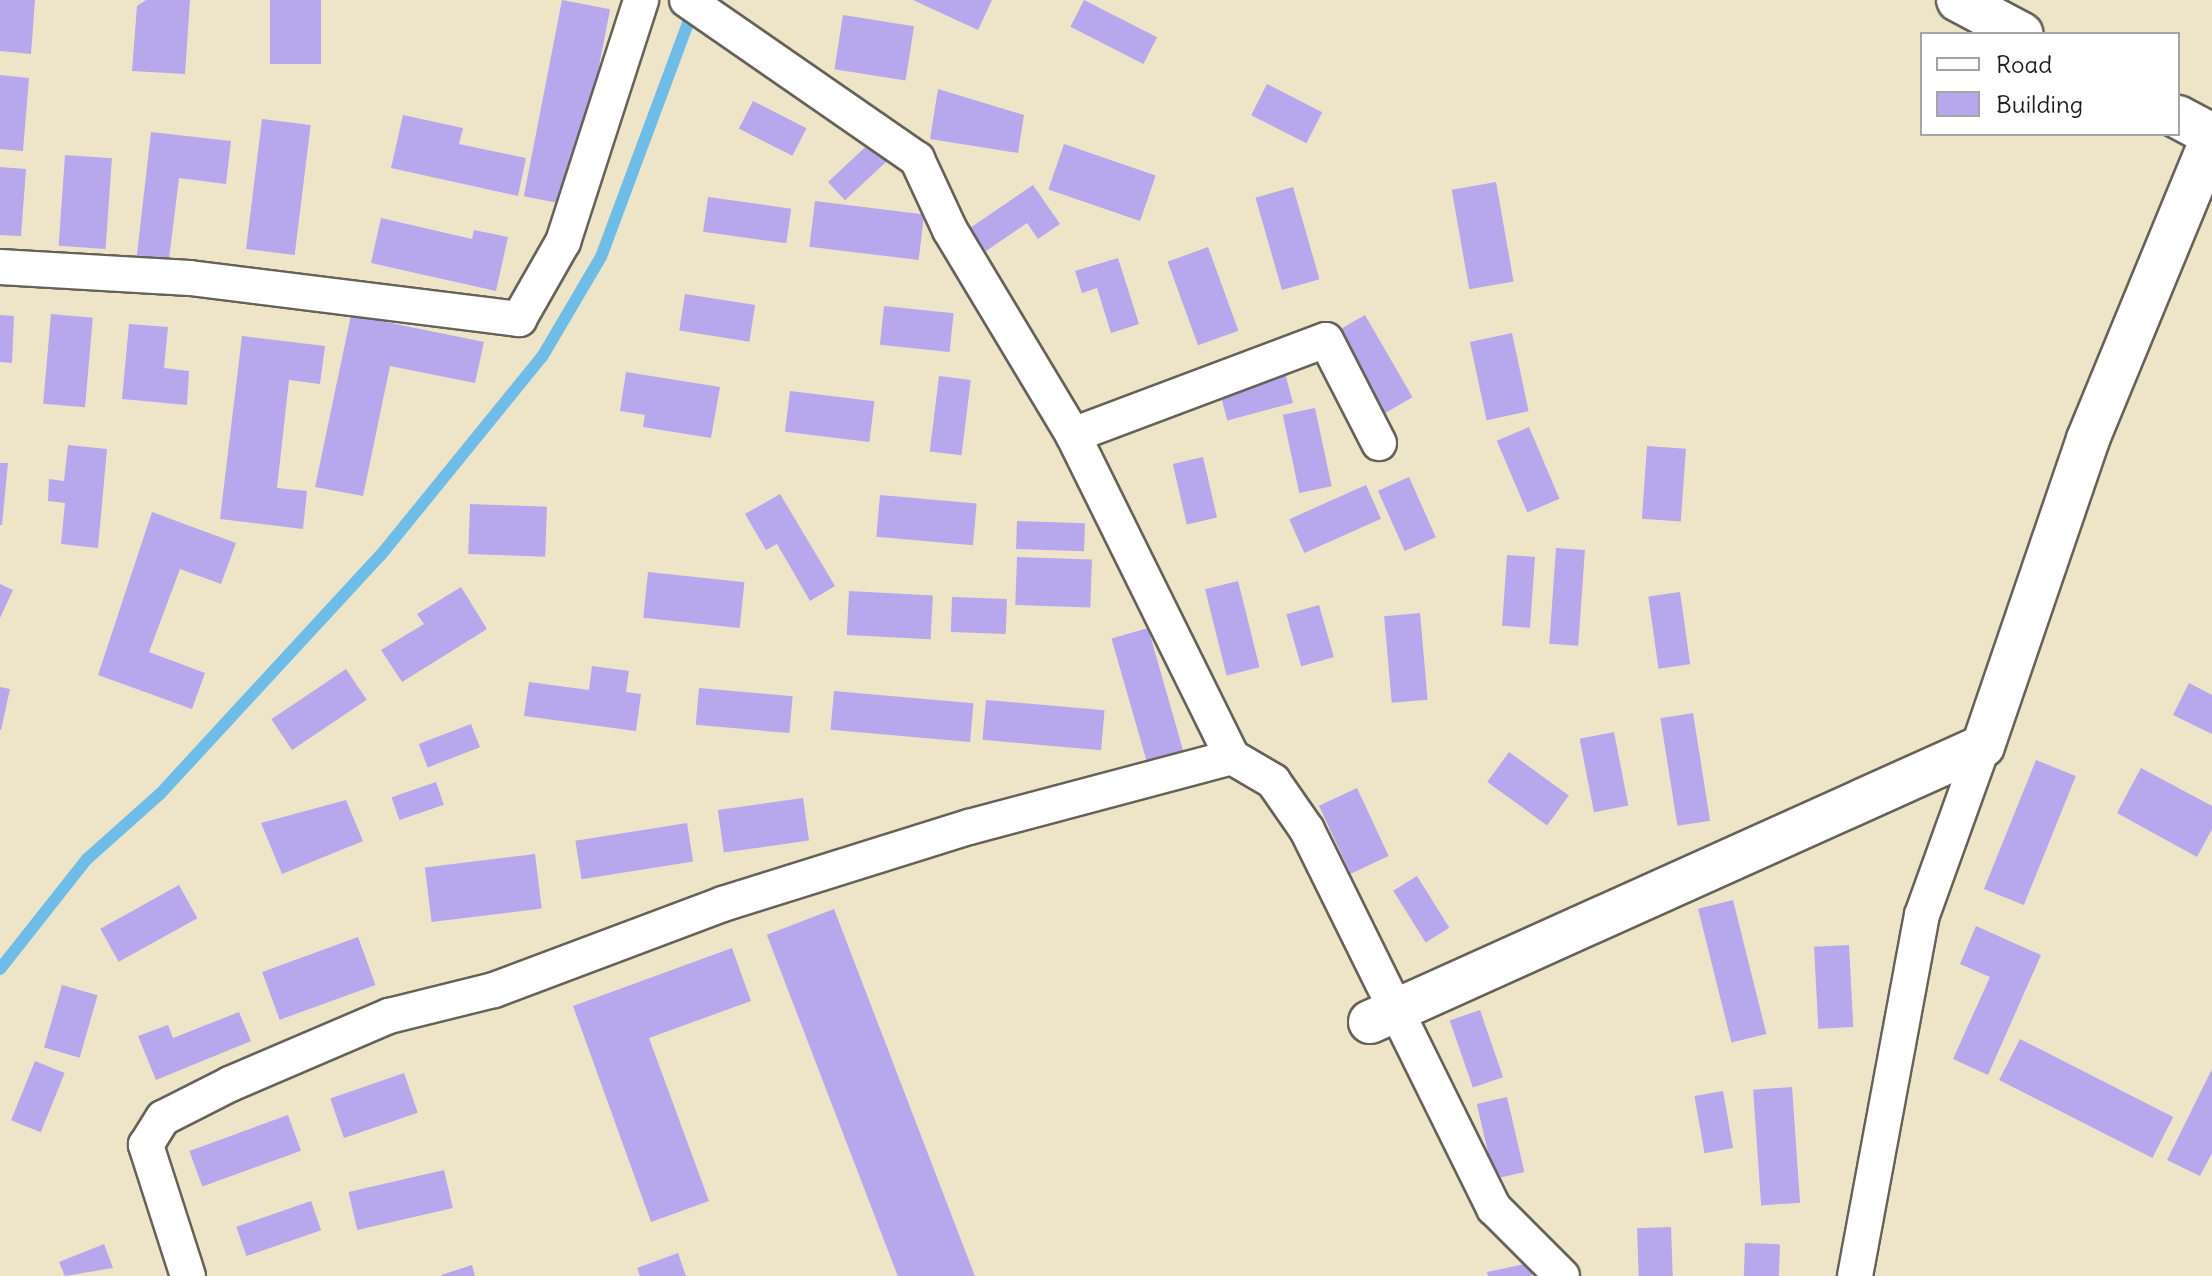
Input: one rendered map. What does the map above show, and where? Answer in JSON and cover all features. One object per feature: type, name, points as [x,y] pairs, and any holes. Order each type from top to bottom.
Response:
[{"type":"street","points":[[0,267],[190,278],[519,319],[563,242],[641,0]]},
{"type":"street","points":[[687,0],[917,159],[950,230],[1073,435],[1232,757],[1273,781],[1307,830],[1382,1017],[1494,1208],[1562,1276]]},
{"type":"street","points":[[1958,0],[2018,32]]},
{"type":"street","points":[[1855,1276],[1922,915],[2088,439],[2212,136],[2180,118]]},
{"type":"street","points":[[1073,435],[1326,340],[1379,443]]},
{"type":"street","points":[[1382,1017],[1983,746]]},
{"type":"street","points":[[188,1276],[146,1145],[163,1118],[230,1084],[389,1016],[494,990],[723,904],[969,827],[1232,757]]},
{"type":"building","points":[[0,0],[35,0],[31,54],[0,51]]},
{"type":"building","points":[[146,0],[190,0],[185,74],[132,71],[137,6]]},
{"type":"building","points":[[270,0],[321,0],[321,64],[270,64]]},
{"type":"building","points":[[562,0],[610,9],[572,206],[524,196]]},
{"type":"building","points":[[913,0],[992,0],[978,30]]},
{"type":"building","points":[[1084,0],[1157,37],[1143,64],[1070,27]]},
{"type":"building","points":[[843,15],[914,26],[906,81],[834,69]]},
{"type":"building","points":[[0,75],[29,78],[23,151],[0,149]]},
{"type":"building","points":[[1267,84],[1322,112],[1306,143],[1251,115]]},
{"type":"building","points":[[938,89],[1024,115],[1018,153],[930,139]]},
{"type":"building","points":[[753,101],[806,128],[792,156],[739,129]]},
{"type":"building","points":[[403,115],[463,128],[459,144],[526,158],[518,196],[391,168]]},
{"type":"building","points":[[262,119],[311,125],[295,255],[246,249]]},
{"type":"building","points":[[151,132],[231,141],[226,184],[179,178],[168,267],[136,263]]},
{"type":"building","points":[[874,139],[891,157],[845,200],[828,182]]},
{"type":"building","points":[[1064,144],[1156,176],[1140,221],[1048,189]]},
{"type":"building","points":[[65,155],[112,158],[106,249],[59,246]]},
{"type":"building","points":[[0,167],[26,169],[21,236],[0,235]]},
{"type":"building","points":[[1496,182],[1514,281],[1469,289],[1452,190]]},
{"type":"building","points":[[1033,185],[1060,224],[1038,239],[1027,223],[986,251],[970,228]]},
{"type":"building","points":[[1293,187],[1319,279],[1282,290],[1256,198]]},
{"type":"building","points":[[708,197],[791,209],[786,243],[703,232]]},
{"type":"building","points":[[815,201],[924,214],[919,260],[809,247]]},
{"type":"building","points":[[381,218],[472,239],[474,230],[508,237],[496,291],[371,263]]},
{"type":"building","points":[[1208,247],[1238,331],[1198,345],[1168,262]]},
{"type":"building","points":[[1118,258],[1139,324],[1111,333],[1097,288],[1082,293],[1075,271]]},
{"type":"building","points":[[685,294],[755,305],[749,342],[679,331]]},
{"type":"building","points":[[884,306],[954,313],[950,352],[880,345]]},
{"type":"building","points":[[51,314],[93,318],[85,407],[43,404]]},
{"type":"building","points":[[0,315],[14,316],[12,363],[0,362]]},
{"type":"building","points":[[351,315],[484,342],[475,383],[390,366],[363,496],[315,487]]},
{"type":"building","points":[[1365,315],[1412,397],[1380,416],[1333,334]]},
{"type":"building","points":[[129,324],[168,327],[164,368],[189,371],[187,405],[122,399]]},
{"type":"building","points":[[1512,333],[1529,411],[1487,420],[1470,342]]},
{"type":"building","points":[[242,336],[325,346],[320,384],[289,380],[277,488],[307,491],[303,529],[220,519]]},
{"type":"building","points":[[626,372],[720,387],[711,438],[643,427],[645,415],[620,411]]},
{"type":"building","points":[[1285,373],[1293,403],[1227,421],[1219,391]]},
{"type":"building","points":[[939,376],[971,380],[961,455],[930,451]]},
{"type":"building","points":[[790,391],[874,401],[869,442],[785,432]]},
{"type":"building","points":[[1315,408],[1332,486],[1299,493],[1283,415]]},
{"type":"building","points":[[1529,427],[1559,499],[1527,512],[1497,441]]},
{"type":"building","points":[[68,445],[107,449],[98,548],[61,544],[65,503],[48,501],[49,479],[64,481]]},
{"type":"building","points":[[1647,446],[1686,449],[1681,522],[1642,519]]},
{"type":"building","points":[[1203,457],[1217,517],[1187,524],[1173,464]]},
{"type":"building","points":[[0,463],[8,463],[2,525],[0,525]]},
{"type":"building","points":[[1409,477],[1436,537],[1405,551],[1378,491]]},
{"type":"building","points":[[1366,485],[1381,519],[1304,553],[1289,519]]},
{"type":"building","points":[[780,494],[835,586],[810,601],[777,544],[766,550],[745,514]]},
{"type":"building","points":[[880,495],[977,503],[973,545],[876,537]]},
{"type":"building","points":[[470,504],[547,507],[545,557],[468,554]]},
{"type":"building","points":[[152,512],[236,543],[221,584],[180,569],[149,652],[205,673],[192,709],[98,675]]},
{"type":"building","points":[[1017,521],[1085,523],[1084,551],[1016,549]]},
{"type":"building","points":[[1556,548],[1585,550],[1578,646],[1549,644]]},
{"type":"building","points":[[1507,555],[1535,557],[1530,628],[1502,626]]},
{"type":"building","points":[[1017,557],[1092,560],[1090,608],[1015,605]]},
{"type":"building","points":[[648,572],[744,582],[740,628],[643,618]]},
{"type":"building","points":[[1238,581],[1260,667],[1227,676],[1205,589]]},
{"type":"building","points":[[0,584],[13,590],[0,618]]},
{"type":"building","points":[[461,587],[487,629],[402,682],[381,650],[424,624],[417,614]]},
{"type":"building","points":[[849,591],[933,595],[931,639],[847,635]]},
{"type":"building","points":[[1680,592],[1690,664],[1658,669],[1648,596]]},
{"type":"building","points":[[952,597],[1007,599],[1006,634],[951,632]]},
{"type":"building","points":[[1319,605],[1334,657],[1301,666],[1286,614]]},
{"type":"building","points":[[1420,613],[1428,700],[1392,703],[1384,616]]},
{"type":"building","points":[[1148,628],[1184,754],[1148,764],[1111,638]]},
{"type":"building","points":[[592,666],[629,671],[626,692],[641,694],[636,731],[524,716],[529,682],[589,690]]},
{"type":"building","points":[[346,669],[367,700],[292,750],[271,719]]},
{"type":"building","points":[[2189,683],[2212,695],[2212,734],[2173,715]]},
{"type":"building","points":[[0,687],[10,689],[1,730],[0,730]]},
{"type":"building","points":[[699,688],[793,696],[789,733],[696,725]]},
{"type":"building","points":[[834,691],[973,703],[970,742],[831,730]]},
{"type":"building","points":[[986,700],[1105,710],[1101,750],[983,740]]},
{"type":"building","points":[[1693,713],[1710,821],[1677,826],[1660,718]]},
{"type":"building","points":[[471,724],[480,747],[428,767],[419,744]]},
{"type":"building","points":[[1614,732],[1628,806],[1594,812],[1580,739]]},
{"type":"building","points":[[1509,752],[1569,795],[1547,825],[1487,782]]},
{"type":"building","points":[[2036,760],[2076,776],[2024,905],[1984,889]]},
{"type":"building","points":[[2141,768],[2212,806],[2212,829],[2197,857],[2117,813]]},
{"type":"building","points":[[436,782],[444,805],[399,820],[392,797]]},
{"type":"building","points":[[1357,788],[1389,856],[1351,874],[1319,806]]},
{"type":"building","points":[[803,798],[809,841],[724,853],[718,810]]},
{"type":"building","points":[[346,800],[363,841],[282,874],[261,823]]},
{"type":"building","points":[[687,823],[693,862],[581,879],[575,841]]},
{"type":"building","points":[[535,854],[542,909],[432,922],[425,868]]},
{"type":"building","points":[[1417,876],[1449,928],[1426,943],[1393,891]]},
{"type":"building","points":[[179,885],[197,918],[119,962],[100,929]]},
{"type":"building","points":[[1733,900],[1766,1034],[1731,1043],[1698,909]]},
{"type":"building","points":[[834,909],[975,1276],[898,1276],[767,935]]},
{"type":"building","points":[[1976,926],[2041,955],[1988,1075],[1953,1059],[1990,977],[1960,964]]},
{"type":"building","points":[[358,937],[375,985],[280,1020],[262,972]]},
{"type":"building","points":[[1849,945],[1853,1027],[1818,1029],[1814,947]]},
{"type":"building","points":[[732,948],[751,1001],[649,1038],[709,1201],[651,1222],[573,1006]]},
{"type":"building","points":[[62,985],[98,995],[80,1058],[44,1047]]},
{"type":"building","points":[[1480,1010],[1503,1077],[1473,1088],[1450,1020]]},
{"type":"building","points":[[239,1012],[251,1041],[156,1080],[138,1036],[168,1025],[173,1038]]},
{"type":"building","points":[[2020,1039],[2173,1117],[2152,1158],[1999,1080]]},
{"type":"building","points":[[35,1061],[65,1073],[41,1132],[11,1120]]},
{"type":"building","points":[[2212,1069],[2212,1153],[2200,1176],[2167,1160]]},
{"type":"building","points":[[404,1073],[418,1113],[344,1138],[330,1098]]},
{"type":"building","points":[[1792,1087],[1800,1203],[1761,1205],[1753,1090]]},
{"type":"building","points":[[1723,1091],[1733,1148],[1705,1153],[1694,1096]]},
{"type":"building","points":[[1507,1097],[1524,1172],[1494,1179],[1477,1104]]},
{"type":"building","points":[[288,1115],[301,1151],[202,1187],[189,1151]]},
{"type":"building","points":[[444,1170],[453,1208],[357,1230],[349,1192]]},
{"type":"building","points":[[311,1201],[321,1230],[246,1256],[236,1227]]},
{"type":"building","points":[[1671,1227],[1673,1276],[1639,1276],[1637,1228]]},
{"type":"building","points":[[1745,1243],[1780,1244],[1779,1276],[1744,1276]]},
{"type":"building","points":[[104,1244],[113,1268],[65,1276],[59,1262]]},
{"type":"building","points":[[678,1253],[686,1276],[640,1276],[637,1268]]},
{"type":"building","points":[[1529,1263],[1532,1276],[1488,1276],[1487,1272]]},
{"type":"building","points":[[472,1265],[475,1276],[441,1276],[441,1275]]},
{"type":"waterway","points":[[0,969],[87,859],[160,794],[380,556],[542,357],[601,257],[694,7]]}]
